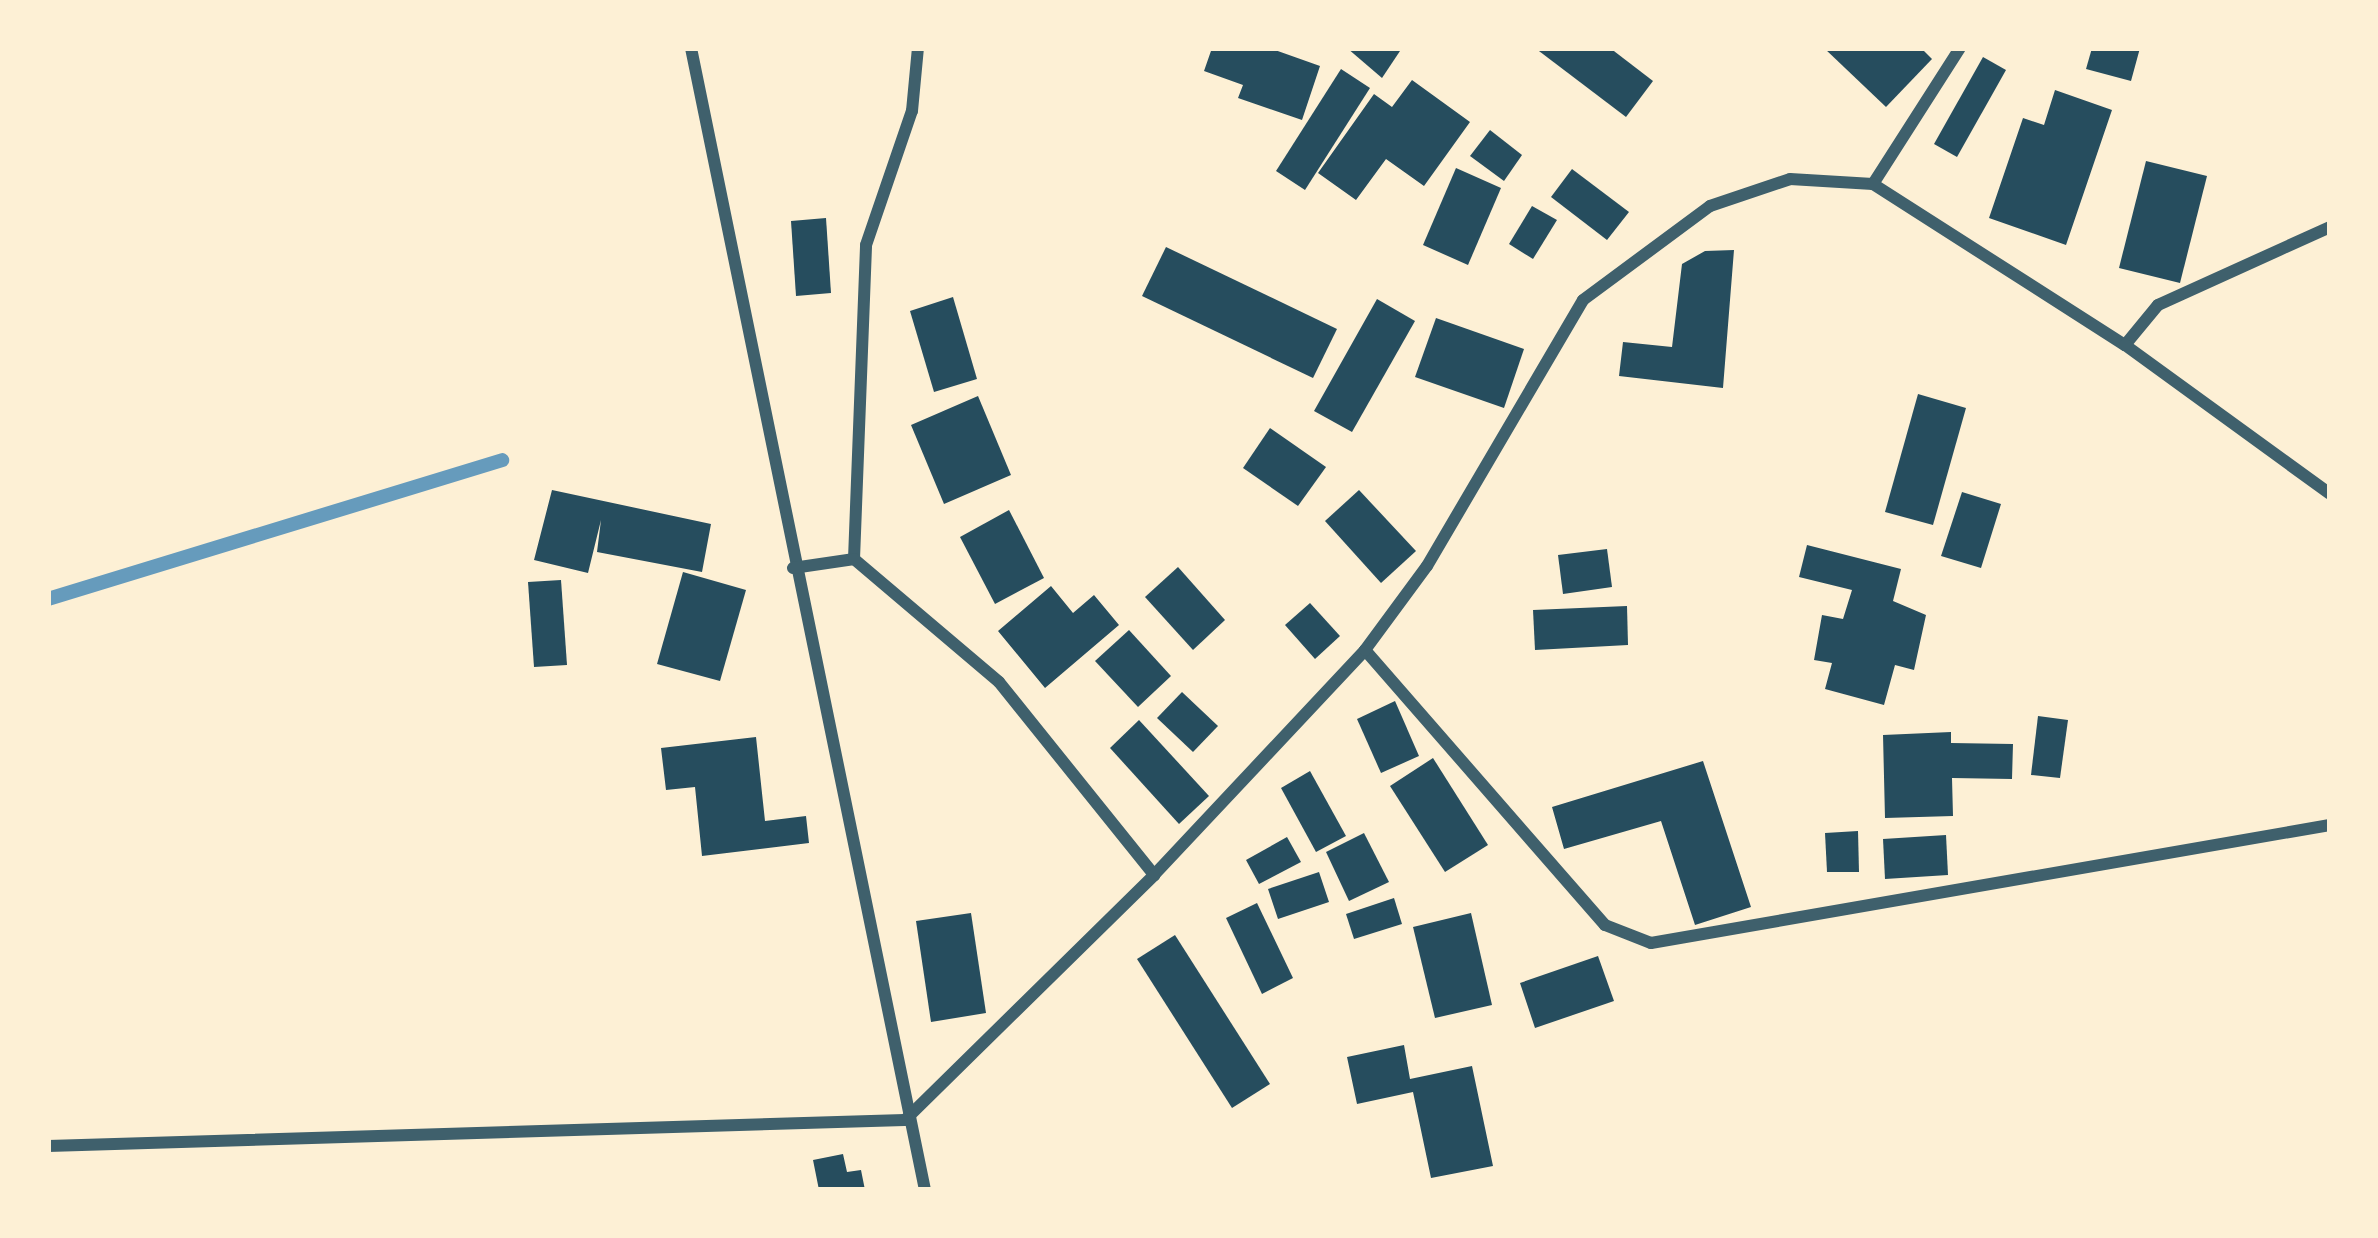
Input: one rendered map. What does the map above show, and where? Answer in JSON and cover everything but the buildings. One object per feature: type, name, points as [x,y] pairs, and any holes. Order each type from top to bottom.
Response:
[{"type":"street","points":[[691,48],[904,1120],[925,1190]]},
{"type":"street","points":[[854,559],[866,245],[912,111],[918,48]]},
{"type":"street","points":[[1873,184],[1960,48]]},
{"type":"street","points":[[48,1146],[904,1120],[1154,875],[1365,650],[1427,566],[1583,299],[1710,206],[1790,178],[1873,184],[2125,345],[2330,494]]},
{"type":"street","points":[[2125,345],[2158,305],[2330,227]]},
{"type":"street","points":[[793,568],[854,559],[999,682],[1154,875]]},
{"type":"street","points":[[1365,650],[1605,925],[1651,943],[2330,825]]},
{"type":"waterway","points":[[48,599],[502,460]]}]
